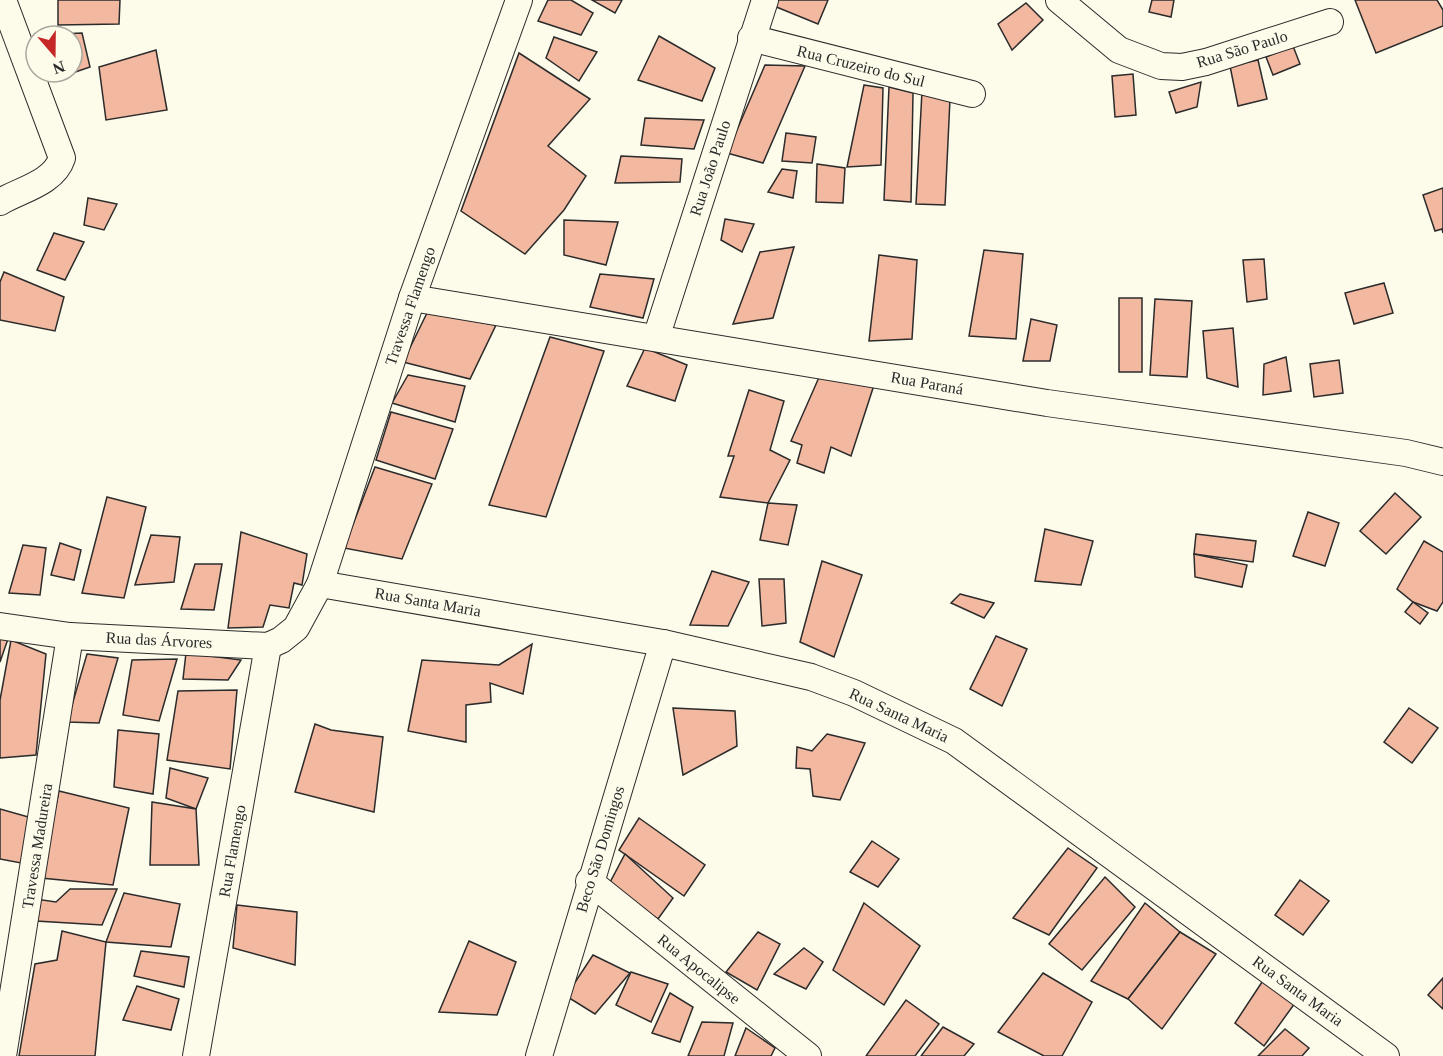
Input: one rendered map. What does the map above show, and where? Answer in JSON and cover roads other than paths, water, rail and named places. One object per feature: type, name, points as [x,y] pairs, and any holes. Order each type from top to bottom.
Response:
[{"type":"street","points":[[0,202],[29,189],[58,169],[62,158],[3,0]]},
{"type":"street","name":"Travessa Flamengo","points":[[268,646],[288,635],[306,613],[320,584],[412,298],[519,0]]},
{"type":"street","name":"Rua João Paulo","points":[[656,338],[765,0]]},
{"type":"street","name":"Rua São Paulo","points":[[1059,0],[1119,50],[1161,66],[1182,67],[1206,62],[1330,22]]},
{"type":"street","name":"Rua Cruzeiro do Sul","points":[[751,38],[972,94]]},
{"type":"street","name":"Rua Paraná","points":[[412,298],[1047,403],[1406,453],[1443,462]]},
{"type":"street","name":"Rua Santa Maria","points":[[320,584],[663,643],[811,678],[854,693],[954,741],[1386,1056]]},
{"type":"street","name":"Rua das Árvores","points":[[0,626],[70,636],[268,646]]},
{"type":"street","name":"Travessa Madureira","points":[[3,1056],[70,636]]},
{"type":"street","name":"Beco São Domingos","points":[[539,1056],[663,643]]},
{"type":"street","name":"Rua Flamengo","points":[[196,1056],[268,646]]},
{"type":"street","name":"Rua Apocalipse","points":[[590,881],[808,1056]]}]
